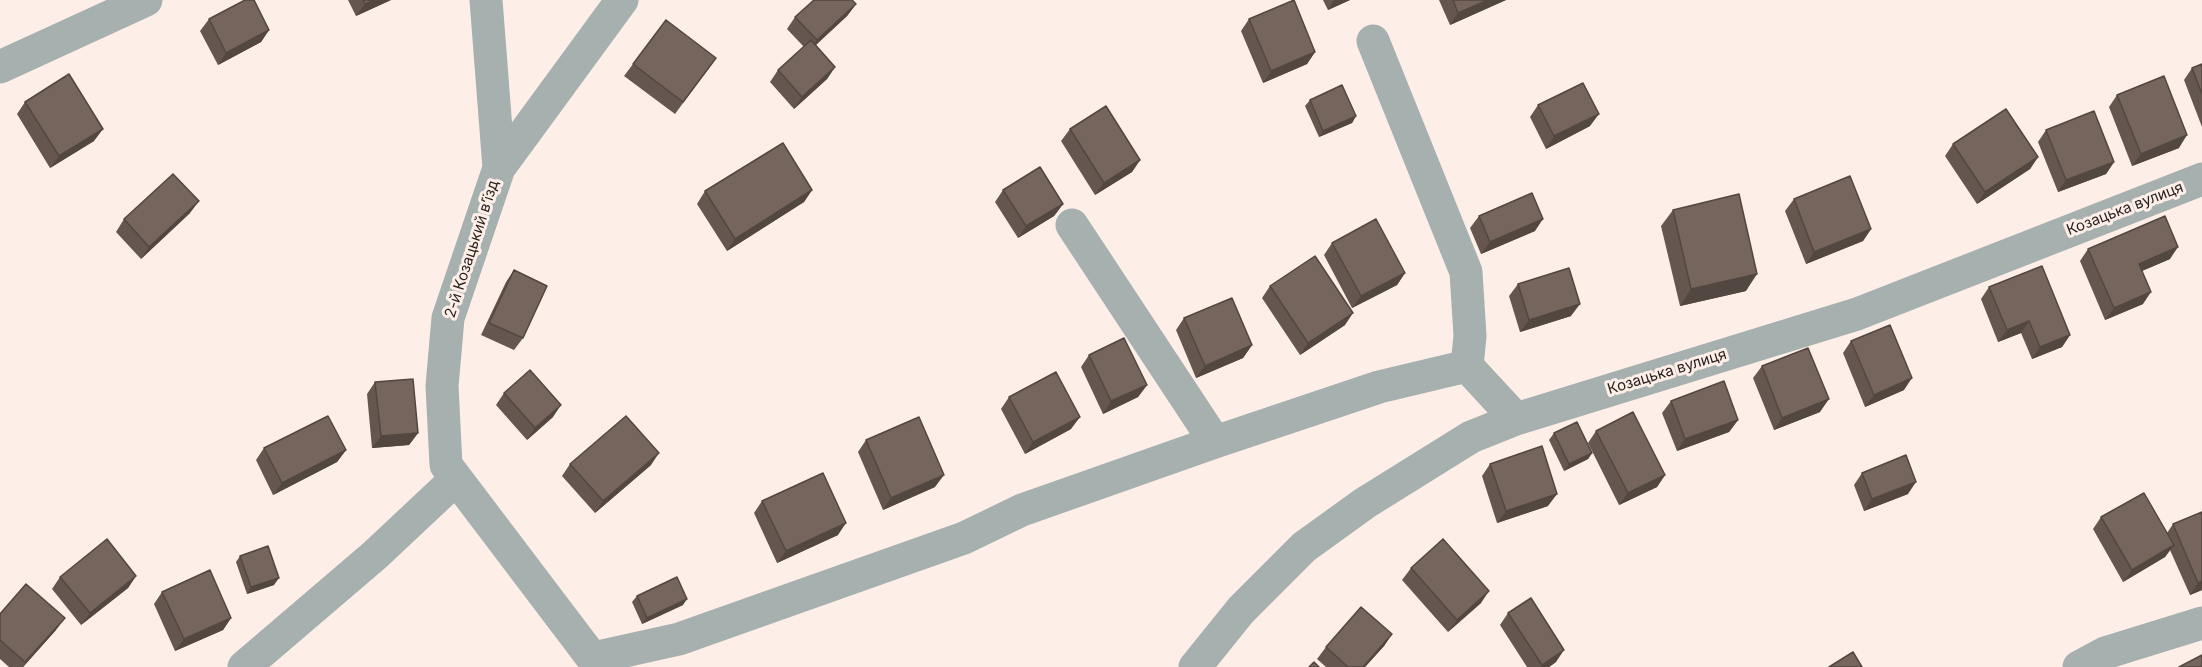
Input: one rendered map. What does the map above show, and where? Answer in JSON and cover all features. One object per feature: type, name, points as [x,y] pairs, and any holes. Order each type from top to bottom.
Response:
[{"type":"street","points":[[0,67],[146,0]]},
{"type":"street","points":[[486,0],[499,168]]},
{"type":"street","name":"2-й Козацький в’їзд","points":[[596,663],[446,465],[442,386],[448,318],[499,168],[622,0]]},
{"type":"street","points":[[1373,41],[1466,272],[1470,336],[1467,366],[1516,419]]},
{"type":"street","name":"Козацька вулиця","points":[[1195,667],[1241,610],[1304,548],[1365,503],[1472,437],[1516,419],[1857,314],[2202,179]]},
{"type":"street","points":[[1072,225],[1215,442]]},
{"type":"street","points":[[596,663],[679,639],[964,538],[1022,510],[1215,442],[1379,387],[1467,366]]},
{"type":"street","points":[[244,667],[375,555],[456,479]]},
{"type":"street","points":[[2079,667],[2105,653],[2202,623]]},
{"type":"building","points":[[245,0],[254,0],[269,30],[226,53],[209,19]]},
{"type":"building","points":[[814,0],[852,0],[856,4],[817,40],[795,17]]},
{"type":"building","points":[[1294,0],[1315,52],[1271,71],[1249,19]]},
{"type":"building","points":[[1453,0],[1488,0],[1458,13]]},
{"type":"building","points":[[666,20],[716,58],[683,102],[633,64]]},
{"type":"building","points":[[811,40],[835,67],[802,97],[778,70]]},
{"type":"building","points":[[2202,64],[2202,94],[2192,68]]},
{"type":"building","points":[[69,74],[103,129],[59,156],[25,102]]},
{"type":"building","points":[[2164,76],[2187,135],[2141,154],[2117,95]]},
{"type":"building","points":[[1583,83],[1599,114],[1554,136],[1538,105]]},
{"type":"building","points":[[1342,85],[1356,116],[1323,131],[1310,100]]},
{"type":"building","points":[[1106,106],[1140,160],[1104,183],[1070,129]]},
{"type":"building","points":[[2006,109],[2038,157],[1985,192],[1953,144]]},
{"type":"building","points":[[2094,111],[2114,162],[2066,180],[2046,130]]},
{"type":"building","points":[[783,143],[812,190],[735,239],[705,191]]},
{"type":"building","points":[[1040,167],[1063,204],[1026,226],[1003,190]]},
{"type":"building","points":[[173,174],[199,201],[149,247],[124,219]]},
{"type":"building","points":[[1850,176],[1871,229],[1814,252],[1794,199]]},
{"type":"building","points":[[1532,193],[1543,219],[1490,242],[1479,216]]},
{"type":"building","points":[[1739,194],[1757,274],[1691,289],[1673,210]]},
{"type":"building","points":[[2165,216],[2178,247],[2139,264],[2151,292],[2114,308],[2088,249]]},
{"type":"building","points":[[1376,219],[1405,273],[1361,296],[1332,243]]},
{"type":"building","points":[[1315,256],[1353,313],[1308,343],[1270,286]]},
{"type":"building","points":[[2042,266],[2070,335],[2040,347],[2029,321],[2007,330],[1989,287]]},
{"type":"building","points":[[1569,268],[1580,304],[1529,320],[1518,284]]},
{"type":"building","points":[[514,270],[547,286],[523,338],[489,323]]},
{"type":"building","points":[[1232,298],[1252,345],[1205,366],[1184,318]]},
{"type":"building","points":[[1890,325],[1912,378],[1874,395],[1851,341]]},
{"type":"building","points":[[1124,338],[1147,385],[1111,401],[1089,355]]},
{"type":"building","points":[[1808,348],[1829,399],[1782,418],[1762,366]]},
{"type":"building","points":[[530,370],[561,405],[535,428],[504,393]]},
{"type":"building","points":[[1056,372],[1080,417],[1033,442],[1009,397]]},
{"type":"building","points":[[413,379],[418,433],[381,436],[375,382]]},
{"type":"building","points":[[1724,381],[1738,420],[1685,439],[1671,401]]},
{"type":"building","points":[[1633,412],[1665,475],[1628,493],[1596,431]]},
{"type":"building","points":[[328,416],[346,450],[282,483],[264,448]]},
{"type":"building","points":[[626,416],[659,453],[603,501],[570,464]]},
{"type":"building","points":[[919,417],[944,475],[891,498],[866,440]]},
{"type":"building","points":[[1577,422],[1592,453],[1569,464],[1554,433]]},
{"type":"building","points":[[1542,446],[1557,494],[1506,511],[1490,464]]},
{"type":"building","points":[[1906,455],[1916,482],[1872,499],[1862,473]]},
{"type":"building","points":[[823,473],[846,523],[786,551],[762,501]]},
{"type":"building","points":[[2144,493],[2174,545],[2132,570],[2101,517]]},
{"type":"building","points":[[2202,512],[2202,581],[2198,583],[2173,524]]},
{"type":"building","points":[[107,539],[136,576],[90,613],[60,577]]},
{"type":"building","points":[[1443,539],[1489,591],[1457,620],[1411,568]]},
{"type":"building","points":[[268,546],[279,578],[251,587],[240,556]]},
{"type":"building","points":[[210,570],[231,618],[184,639],[162,592]]},
{"type":"building","points":[[677,577],[687,599],[647,618],[637,596]]},
{"type":"building","points":[[26,584],[65,618],[25,662],[0,640],[0,614]]},
{"type":"building","points":[[1531,598],[1564,650],[1542,665],[1508,613]]},
{"type":"building","points":[[1361,607],[1392,634],[1363,667],[1348,667],[1326,647]]},
{"type":"building","points":[[1853,652],[1862,667],[1829,667]]},
{"type":"building","points":[[2202,655],[2202,667],[2179,667]]},
{"type":"building","points":[[1314,662],[1319,667],[1309,667]]}]
